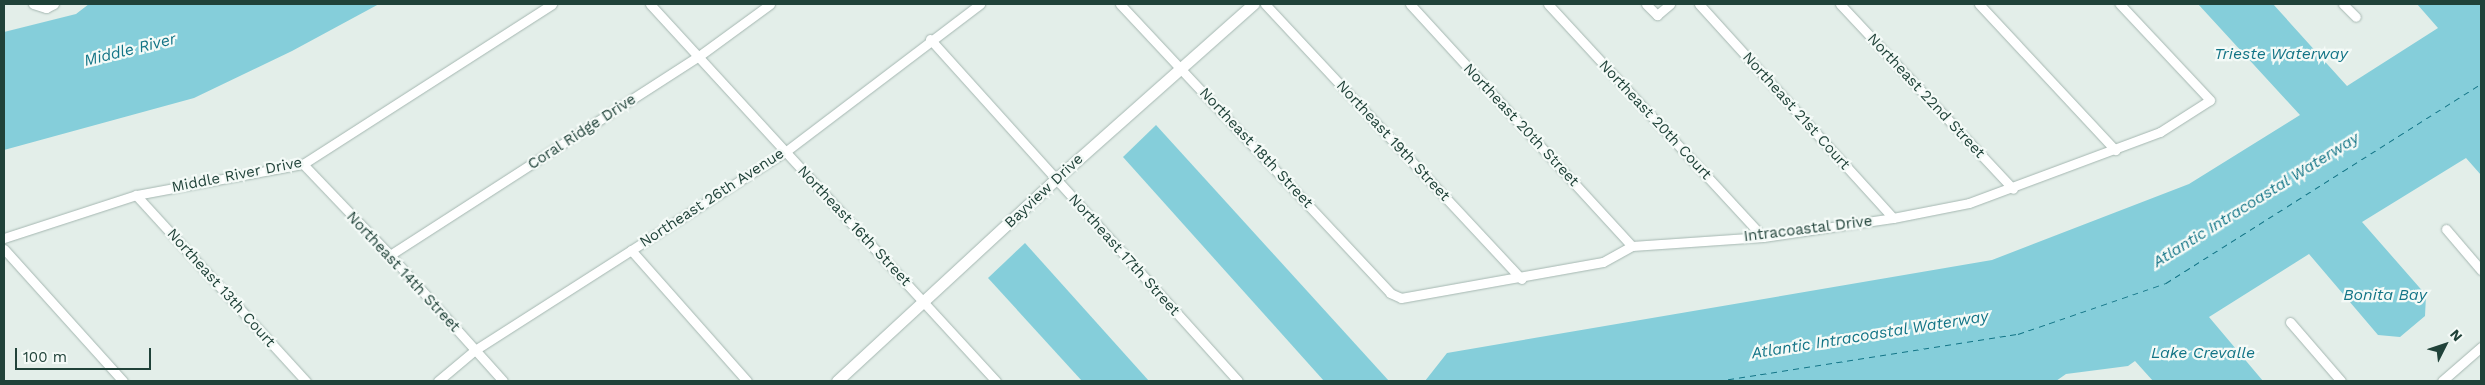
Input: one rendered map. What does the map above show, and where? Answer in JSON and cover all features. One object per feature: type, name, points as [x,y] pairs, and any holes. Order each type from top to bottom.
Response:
[{"type":"street","points":[[33,4],[46,8],[54,4]]},
{"type":"street","name":"Middle River Drive","points":[[4,238],[136,195],[303,164],[552,4]]},
{"type":"street","name":"Northeast 16th Street","points":[[650,4],[996,381]]},
{"type":"street","name":"Coral Ridge Drive","points":[[390,254],[699,56],[770,4]]},
{"type":"street","name":"Northeast 26th Avenue","points":[[438,381],[475,350],[785,152],[930,39],[980,4]]},
{"type":"street","name":"Northeast 18th Street","points":[[1120,4],[1182,68],[1390,293]]},
{"type":"street","name":"Bayview Drive","points":[[837,381],[1056,179],[1253,4]]},
{"type":"street","name":"Northeast 19th Street","points":[[1265,4],[1521,278]]},
{"type":"street","name":"Northeast 20th Street","points":[[1410,4],[1632,246]]},
{"type":"street","name":"Northeast 20th Court","points":[[1548,4],[1763,237]]},
{"type":"street","points":[[1646,4],[1657,15],[1670,4]]},
{"type":"street","name":"Northeast 21st Court","points":[[1699,4],[1893,218]]},
{"type":"street","name":"Northeast 22nd Street","points":[[1840,4],[2013,189]]},
{"type":"street","points":[[1979,4],[2115,150]]},
{"type":"street","name":"Intracoastal Drive","points":[[1390,293],[1401,298],[1521,278],[1603,262],[1632,246],[1763,237],[1893,218],[1969,203],[2013,189],[2115,150],[2160,132],[2210,100],[2120,4]]},
{"type":"street","points":[[2343,4],[2356,17]]},
{"type":"street","name":"Northeast 17th Street","points":[[930,39],[1238,381]]},
{"type":"street","name":"Northeast 14th Street","points":[[303,164],[390,254],[502,381]]},
{"type":"street","name":"Northeast 13th Court","points":[[136,195],[306,381]]},
{"type":"street","points":[[2446,230],[2481,270]]},
{"type":"street","points":[[4,249],[123,381]]},
{"type":"street","points":[[631,250],[747,381]]},
{"type":"street","points":[[2290,322],[2341,381]]},
{"type":"street","points":[[2442,381],[2481,347]]},
{"type":"water","name":"Middle River","points":[[89,4],[379,4],[292,51],[194,98],[4,150],[4,32],[76,14]]},
{"type":"water","points":[[2198,4],[2273,4],[2347,86],[2438,28],[2417,4],[2481,4],[2481,175],[2466,158],[2362,222],[2426,295],[2425,316],[2400,337],[2378,335],[2309,254],[2209,317],[2263,381],[2153,381],[2135,361],[2128,366],[2066,374],[2056,381],[1425,381],[1447,353],[1992,260],[2189,184],[2300,115]]},
{"type":"water","points":[[1156,125],[1389,381],[1324,381],[1123,157]]},
{"type":"water","points":[[1025,243],[1149,381],[1082,381],[988,278]]},
{"type":"ferry route","points":[[1717,381],[2018,334],[2166,283],[2481,84]]},
{"type":"water label","name":"Trieste Waterway","points":[[2281,54]]},
{"type":"water label","name":"Atlantic Intracoastal Waterway","points":[[2256,200]]},
{"type":"water label","name":"Bonita Bay","points":[[2385,295]]},
{"type":"water label","name":"Atlantic Intracoastal Waterway","points":[[1870,335]]},
{"type":"water label","name":"Lake Crevalle","points":[[2203,353]]}]
